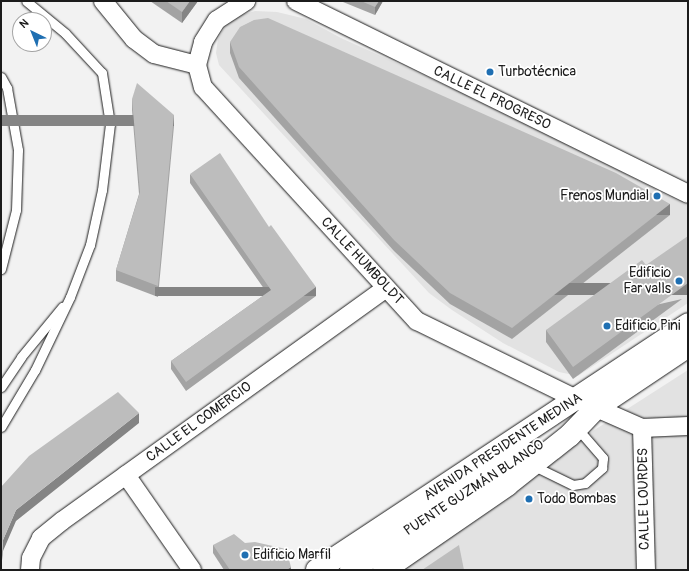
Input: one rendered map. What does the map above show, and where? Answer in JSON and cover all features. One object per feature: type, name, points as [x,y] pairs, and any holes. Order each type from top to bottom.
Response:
[{"type":"street","points":[[103,1],[134,39],[154,54],[197,64],[203,42],[217,20],[246,1]]},
{"type":"street","name":"CALLE EL PROGRESO","points":[[296,1],[688,194]]},
{"type":"street","name":"CALLE HUMBOLDT","points":[[197,64],[203,87],[417,321],[576,399],[642,428]]},
{"type":"street","name":"CALLE EL COMERCIO","points":[[30,570],[31,558],[41,538],[386,288]]},
{"type":"street","name":"AVENIDA PRESIDENTE MEDINA","points":[[317,570],[688,324]]},
{"type":"street","name":"AVENIDA PRESIDENTE MEDINA","points":[[384,570],[532,465],[577,428],[597,407],[688,346]]},
{"type":"street","points":[[597,407],[651,348]]},
{"type":"street","name":"PUENTE GUZMÁN BLANCO","points":[[351,570],[393,540],[597,407]]},
{"type":"street","points":[[642,428],[688,426]]},
{"type":"street","name":"CALLE LOURDES","points":[[642,428],[646,570]]},
{"type":"street","points":[[126,475],[192,570]]},
{"type":"lane","points":[[1,428],[35,370],[70,297],[90,245],[102,190],[110,124],[102,73],[65,33],[26,1]]},
{"type":"lane","points":[[1,77],[7,88],[18,150],[16,210],[1,269]]},
{"type":"lane","points":[[1,387],[21,356],[70,297]]},
{"type":"lane","points":[[532,465],[562,481],[574,484],[585,483],[602,468],[603,458],[577,428]]},
{"type":"shaded area","points":[[255,11],[277,12],[306,19],[341,38],[514,116],[688,206],[688,303],[578,376],[559,372],[503,343],[452,310],[429,293],[219,65],[216,53],[218,39],[226,25],[238,16]]},
{"type":"shaded area","points":[[688,370],[688,570],[398,570],[543,463]]},
{"type":"building","points":[[166,1],[190,1],[182,12]]},
{"type":"building","points":[[361,1],[379,1],[375,7]]},
{"type":"building","points":[[268,18],[616,173],[670,204],[512,328],[450,293],[394,240],[239,67],[230,42],[240,27],[254,20]]},
{"type":"building","points":[[137,83],[174,115],[158,286],[116,270],[140,192],[132,99]]},
{"type":"building","points":[[220,153],[269,227],[271,225],[316,287],[186,382],[171,361],[271,290],[190,174]]},
{"type":"building","points":[[688,236],[688,283],[573,367],[546,330],[642,260],[646,265]]},
{"type":"building","points":[[118,392],[139,413],[16,510],[3,540],[1,562],[1,487],[29,456]]},
{"type":"building","name":"Edificio Marfil","points":[[234,534],[245,543],[255,542],[286,549],[291,567],[286,570],[230,570],[213,545]]},
{"type":"building","points":[[459,545],[464,570],[422,570]]},
{"type":"place","name":"Turbotécnica","points":[[490,72]]},
{"type":"place","name":"Frenos Mundial","points":[[657,196]]},
{"type":"place","name":"Edificio Far valls","points":[[679,281]]},
{"type":"place","name":"Edificio Pini","points":[[607,326]]},
{"type":"place","name":"Todo Bombas","points":[[529,499]]},
{"type":"place","name":"Edificio Marfil","points":[[245,555]]}]
